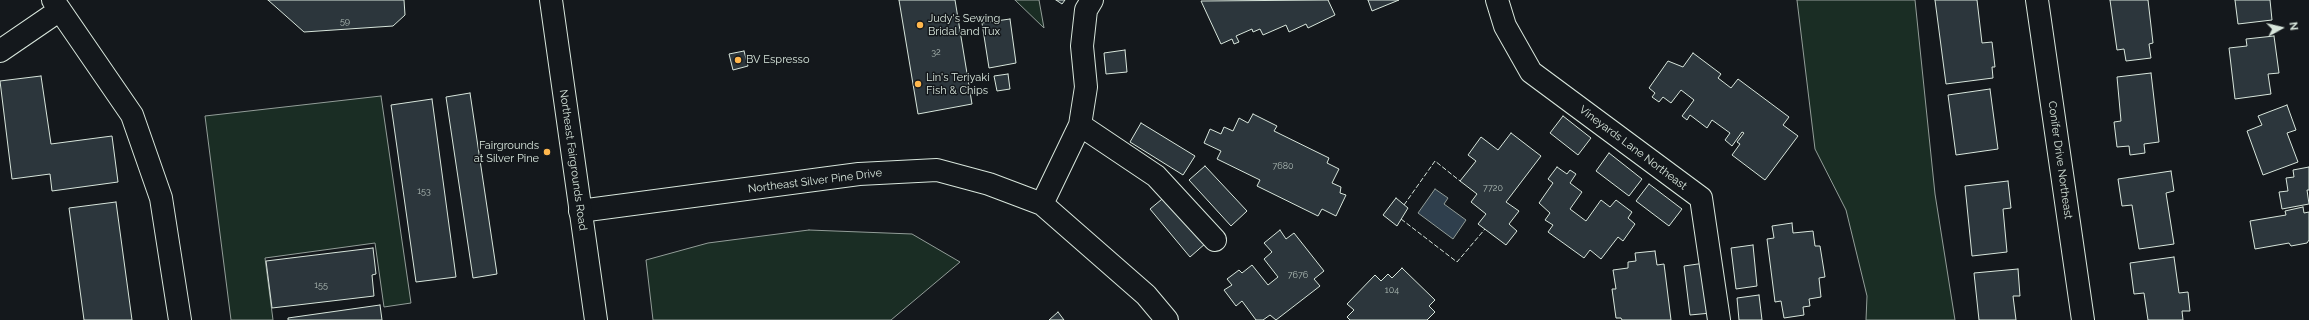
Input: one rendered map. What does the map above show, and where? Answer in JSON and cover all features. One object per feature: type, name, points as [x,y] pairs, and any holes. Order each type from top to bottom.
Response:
[{"type":"street","name":"Northeast Fairgrounds Road","points":[[551,0],[596,320]]},
{"type":"street","points":[[1042,204],[1080,125],[1086,86],[1082,46],[1086,10],[1092,0]]},
{"type":"street","name":"Vineyards Lane Northeast","points":[[1497,0],[1506,26],[1531,72],[1701,198],[1719,320]]},
{"type":"street","name":"Conifer Drive Northeast","points":[[2037,0],[2082,320]]},
{"type":"street","points":[[0,51],[56,5],[132,115],[161,198],[180,320]]},
{"type":"street","points":[[1080,125],[1156,176],[1215,240]]},
{"type":"street","name":"Northeast Silver Pine Drive","points":[[580,211],[859,174],[936,170],[989,184],[1042,204],[1129,280],[1167,320]]},
{"type":"green space","points":[[1015,0],[1039,0],[1044,28]]},
{"type":"green space","points":[[1797,0],[1915,0],[1935,194],[1955,320],[1866,320],[1867,296],[1846,210],[1815,149]]},
{"type":"green space","points":[[381,96],[411,303],[384,307],[375,243],[265,258],[273,320],[231,320],[205,116]]},
{"type":"green space","points":[[809,230],[912,234],[960,262],[891,320],[653,320],[646,260],[708,243]]},
{"type":"water","points":[[1435,189],[1448,198],[1444,204],[1466,220],[1453,239],[1418,213]]},
{"type":"building","points":[[268,0],[404,0],[405,15],[393,26],[304,32]]},
{"type":"building","points":[[899,0],[955,0],[972,104],[918,114]]},
{"type":"building","points":[[1056,0],[1065,0],[1062,4]]},
{"type":"building","points":[[1328,0],[1335,15],[1308,28],[1306,24],[1289,32],[1286,25],[1263,35],[1260,29],[1253,32],[1252,29],[1236,36],[1239,42],[1234,44],[1232,39],[1221,44],[1201,1]]},
{"type":"building","points":[[1368,0],[1399,0],[1372,11]]},
{"type":"building","points":[[1935,0],[1977,0],[1982,43],[1992,42],[1995,67],[1992,67],[1993,78],[1946,84]]},
{"type":"building","points":[[2110,0],[2148,0],[2153,43],[2149,44],[2151,58],[2126,61],[2124,49],[2117,50]]},
{"type":"building","points":[[2235,0],[2270,0],[2272,20],[2238,24]]},
{"type":"building","points":[[1010,19],[1016,63],[989,68],[982,23]]},
{"type":"building","points":[[2274,36],[2279,73],[2268,74],[2271,94],[2235,99],[2229,48],[2247,46],[2246,39]]},
{"type":"building","points":[[1125,50],[1127,72],[1106,74],[1104,53]]},
{"type":"building","name":"BV Espresso","points":[[744,51],[748,66],[733,70],[729,54]]},
{"type":"building","points":[[1693,53],[1721,74],[1718,78],[1731,88],[1738,79],[1789,117],[1783,125],[1798,136],[1765,180],[1732,155],[1740,144],[1737,142],[1744,133],[1742,132],[1732,146],[1725,140],[1730,133],[1712,120],[1707,128],[1690,115],[1687,120],[1682,116],[1694,100],[1681,90],[1671,103],[1663,97],[1659,102],[1652,97],[1655,93],[1649,88],[1668,61],[1683,67]]},
{"type":"building","points":[[2151,73],[2159,142],[2144,144],[2145,153],[2130,155],[2129,146],[2117,147],[2114,122],[2121,121],[2117,77]]},
{"type":"building","points":[[1008,74],[1010,89],[997,91],[994,76]]},
{"type":"building","points":[[41,76],[51,144],[112,136],[118,182],[52,191],[50,174],[12,179],[0,81]]},
{"type":"building","points":[[1990,89],[1998,149],[1956,155],[1948,95]]},
{"type":"building","points":[[470,93],[497,274],[473,278],[446,97]]},
{"type":"building","points":[[432,99],[456,277],[416,282],[391,105]]},
{"type":"building","points":[[2287,105],[2296,130],[2287,133],[2298,162],[2263,175],[2247,131],[2262,125],[2258,116]]},
{"type":"building","points":[[1253,114],[1277,126],[1274,131],[1329,158],[1327,163],[1339,169],[1332,183],[1341,187],[1340,193],[1346,195],[1336,216],[1322,209],[1318,216],[1257,186],[1260,180],[1217,159],[1221,151],[1204,143],[1210,129],[1221,134],[1224,127],[1233,131],[1239,118],[1248,123]]},
{"type":"building","points":[[1563,116],[1591,138],[1578,155],[1550,133]]},
{"type":"building","points":[[1141,123],[1195,156],[1183,175],[1130,142]]},
{"type":"building","points":[[1511,133],[1541,156],[1506,202],[1519,211],[1509,224],[1517,231],[1506,245],[1478,224],[1486,214],[1471,202],[1477,194],[1460,181],[1476,161],[1468,155],[1481,137],[1498,150]]},
{"type":"building","points":[[1609,153],[1642,179],[1629,196],[1596,171]]},
{"type":"building","points":[[1205,166],[1247,211],[1231,226],[1189,180]]},
{"type":"building","points":[[1557,167],[1567,174],[1570,170],[1576,174],[1570,183],[1582,192],[1570,209],[1586,221],[1601,200],[1610,207],[1616,200],[1632,212],[1628,218],[1635,224],[1623,241],[1618,237],[1601,259],[1590,250],[1584,258],[1548,232],[1553,225],[1545,220],[1550,213],[1539,203],[1553,183],[1548,179]]},
{"type":"building","points":[[2309,167],[2309,190],[2307,190],[2309,204],[2282,209],[2279,192],[2288,191],[2286,178],[2294,177],[2293,170]]},
{"type":"building","points":[[2171,171],[2174,191],[2166,193],[2174,244],[2139,249],[2132,205],[2122,206],[2118,179]]},
{"type":"building","points":[[2008,181],[2011,208],[2003,209],[2007,252],[1972,256],[1965,186]]},
{"type":"building","points":[[1649,184],[1682,209],[1669,226],[1636,201]]},
{"type":"building","points":[[1167,195],[1206,243],[1190,257],[1150,209]]},
{"type":"building","points":[[1396,198],[1408,208],[1397,226],[1383,215]]},
{"type":"building","points":[[116,202],[132,320],[84,320],[69,208]]},
{"type":"building","points":[[2303,207],[2304,213],[2309,212],[2309,240],[2307,243],[2291,246],[2289,243],[2255,249],[2250,221],[2286,215],[2285,211]]},
{"type":"building","points":[[1792,223],[1793,233],[1813,231],[1815,246],[1820,246],[1825,277],[1819,278],[1821,297],[1809,299],[1810,306],[1803,307],[1804,315],[1784,318],[1781,301],[1775,302],[1767,239],[1774,238],[1772,226]]},
{"type":"building","points":[[1280,230],[1286,239],[1294,233],[1324,271],[1314,279],[1320,286],[1276,320],[1270,315],[1263,320],[1256,320],[1242,301],[1236,306],[1224,290],[1232,285],[1227,279],[1239,270],[1242,273],[1252,265],[1268,285],[1278,277],[1264,259],[1272,252],[1264,243]]},
{"type":"building","points":[[1753,245],[1757,286],[1736,289],[1731,248]]},
{"type":"building","points":[[373,248],[376,274],[372,275],[374,296],[272,308],[266,261]]},
{"type":"building","points":[[1655,251],[1657,265],[1664,264],[1671,320],[1622,320],[1621,318],[1616,318],[1612,289],[1616,289],[1613,270],[1628,268],[1628,262],[1636,261],[1635,253]]},
{"type":"building","points":[[2174,257],[2179,293],[2188,292],[2190,311],[2182,311],[2183,320],[2148,320],[2144,293],[2134,294],[2130,263]]},
{"type":"building","points":[[1705,263],[1711,313],[1690,315],[1684,266]]},
{"type":"building","points":[[1402,268],[1435,300],[1429,306],[1435,312],[1427,320],[1350,320],[1347,317],[1354,310],[1347,304],[1375,275],[1381,281],[1388,274],[1392,278]]},
{"type":"building","points":[[2018,269],[2020,296],[2013,296],[2016,320],[1979,320],[1974,273]]},
{"type":"building","points":[[1759,295],[1762,320],[1739,320],[1737,298]]},
{"type":"building","points":[[380,305],[382,320],[288,320],[288,318]]},
{"type":"building","points":[[1058,312],[1064,320],[1049,320]]},
{"type":"fence","points":[[1404,205],[1435,161],[1460,181]]},
{"type":"fence","points":[[1401,219],[1457,262],[1485,229]]},
{"type":"place","name":"Judy's Sewing Bridal and Tux","points":[[920,25]]},
{"type":"place","name":"BV Espresso","points":[[738,60]]},
{"type":"place","name":"Lin's Teriyaki Fish & Chips","points":[[918,84]]},
{"type":"place","name":"Fairgrounds at Silver Pine","points":[[547,152]]}]
